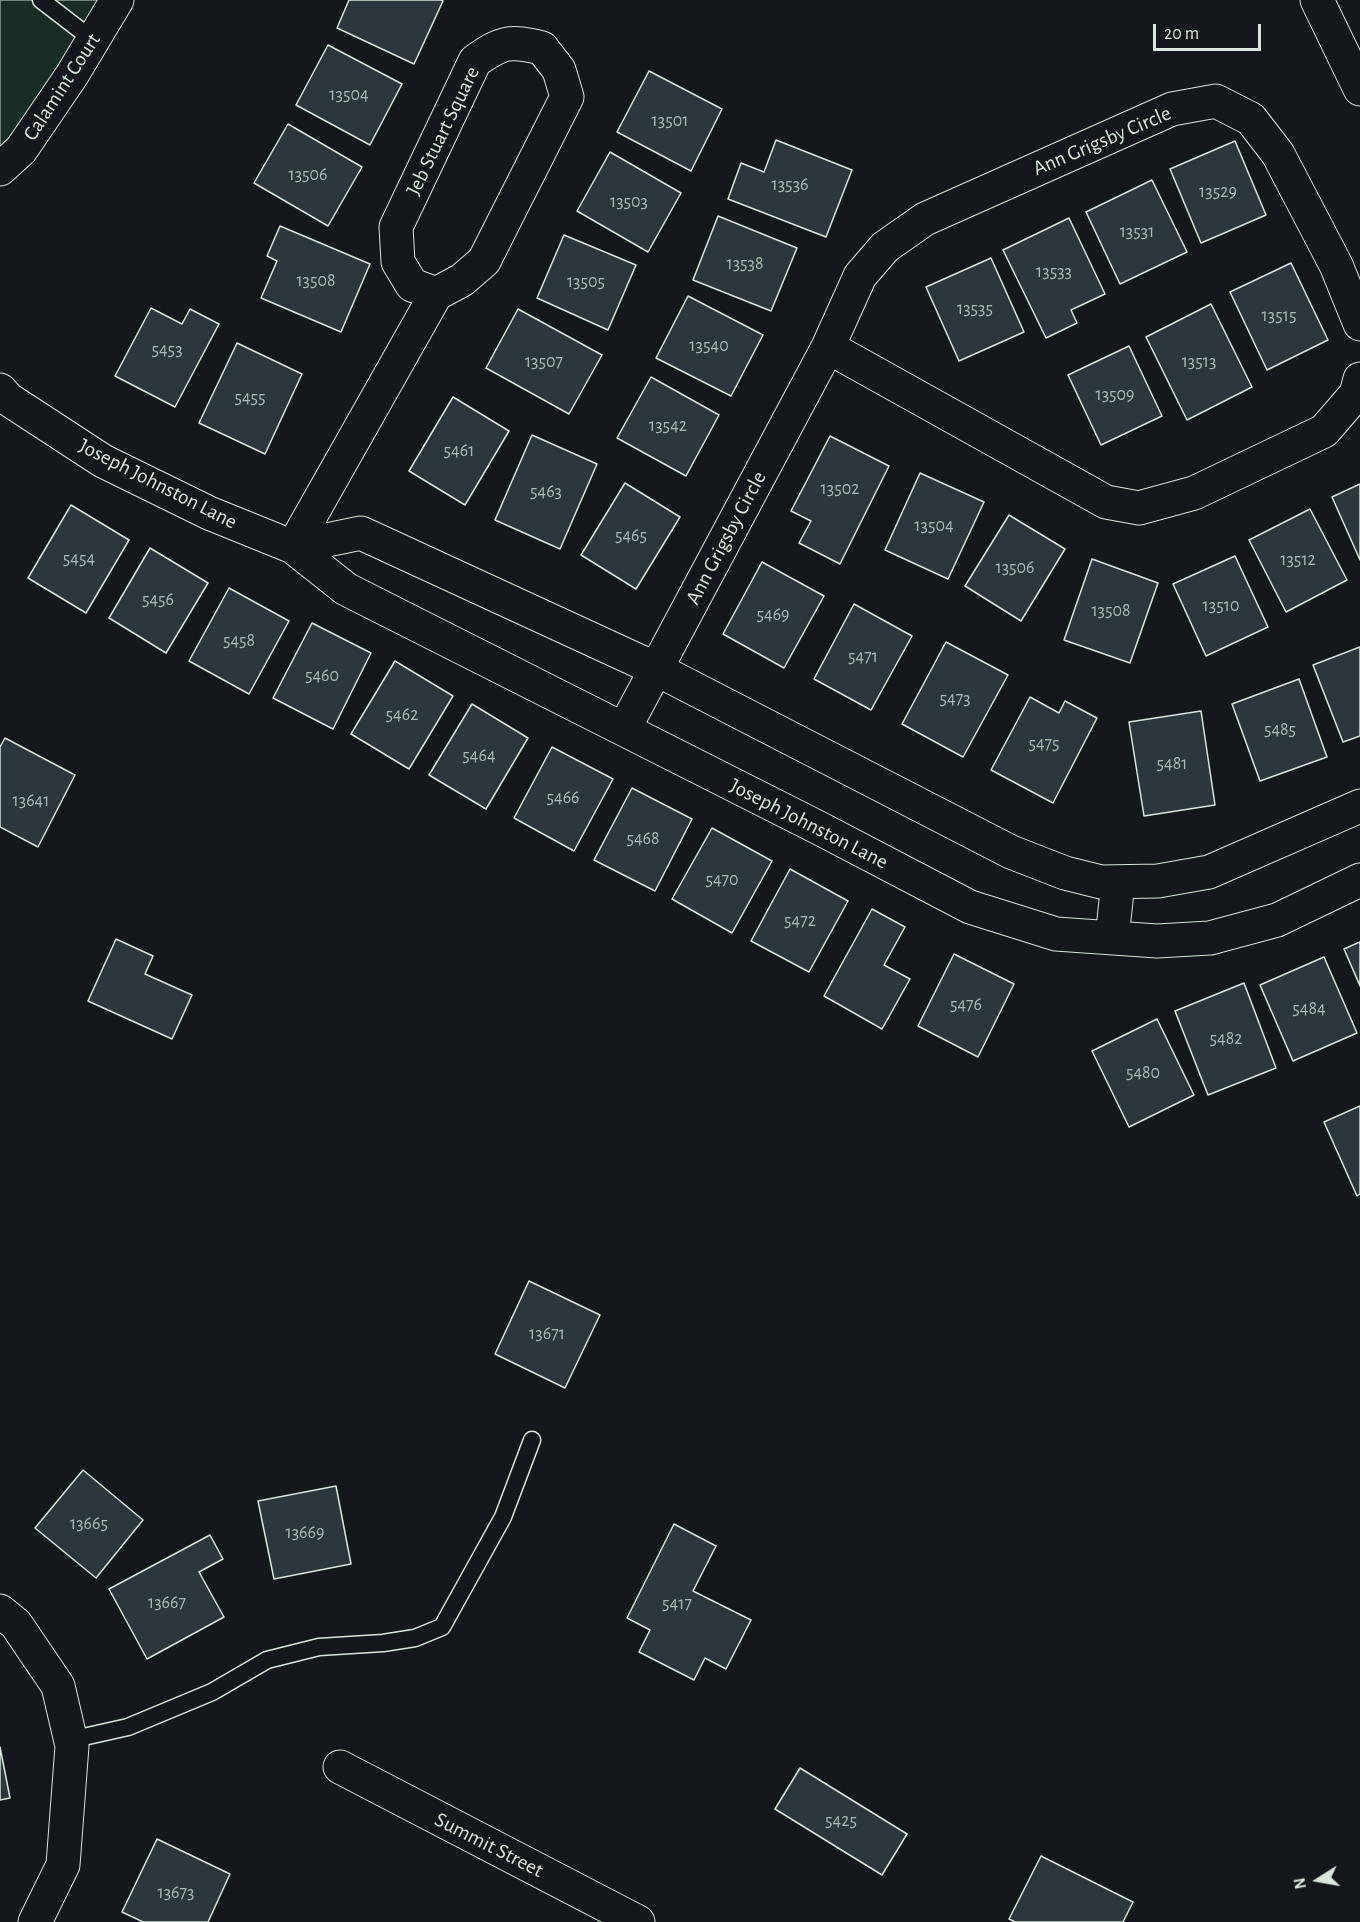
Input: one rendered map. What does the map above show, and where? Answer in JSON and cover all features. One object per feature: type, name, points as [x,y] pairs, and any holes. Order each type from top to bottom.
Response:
[{"type":"street","name":"Calamint Court","points":[[0,169],[21,150],[72,75],[117,0]]},
{"type":"street","points":[[1317,0],[1360,89]]},
{"type":"street","name":"Jeb Stuart Square","points":[[518,42],[542,48],[559,70],[567,97],[484,261],[462,280],[436,294],[412,285],[398,262],[396,227],[475,62],[495,47],[518,42]]},
{"type":"street","name":"Ann Grigsby Circle","points":[[624,729],[828,347],[860,276],[885,247],[925,219],[1172,109],[1216,101],[1251,119],[1278,154],[1336,265],[1360,324]]},
{"type":"street","points":[[293,547],[436,294]]},
{"type":"street","points":[[828,347],[1106,502],[1140,508],[1194,493],[1324,431],[1356,394],[1360,379]]},
{"type":"street","name":"Joseph Johnston Lane","points":[[0,390],[8,399],[103,461],[209,513],[293,547],[346,589],[970,907],[1056,934],[1157,941],[1210,938],[1277,920],[1360,880]]},
{"type":"street","points":[[293,547],[361,533],[656,669],[1011,852],[1065,873],[1101,882],[1158,881],[1209,872],[1360,806]]},
{"type":"street","points":[[1112,938],[1118,882]]},
{"type":"street","points":[[0,1611],[16,1624],[58,1686],[72,1746],[63,1865],[35,1922]]},
{"type":"street","name":"Summit Street","points":[[340,1767],[638,1922]]},
{"type":"lane","points":[[41,0],[93,40]]},
{"type":"lane","points":[[70,1740],[128,1727],[212,1692],[267,1660],[319,1647],[383,1643],[415,1638],[442,1627],[503,1517],[532,1440]]},
{"type":"green space","points":[[0,0],[114,0],[93,40],[0,148]]},
{"type":"building","points":[[349,0],[443,1],[414,64],[337,28]]},
{"type":"building","points":[[328,45],[402,84],[370,145],[296,105]]},
{"type":"building","points":[[649,71],[722,109],[691,171],[617,132]]},
{"type":"building","points":[[288,124],[362,167],[328,226],[254,183]]},
{"type":"building","points":[[776,140],[852,170],[826,237],[728,199],[741,163],[764,172]]},
{"type":"building","points":[[1235,141],[1266,215],[1201,243],[1170,169]]},
{"type":"building","points":[[610,152],[681,193],[648,252],[577,211]]},
{"type":"building","points":[[1152,180],[1187,252],[1120,284],[1086,212]]},
{"type":"building","points":[[718,216],[797,248],[771,311],[693,280]]},
{"type":"building","points":[[1069,218],[1105,294],[1071,310],[1077,323],[1046,338],[1003,250]]},
{"type":"building","points":[[280,226],[370,264],[341,332],[261,298],[277,261],[267,256]]},
{"type":"building","points":[[564,235],[636,265],[608,330],[537,298]]},
{"type":"building","points":[[991,258],[1024,332],[959,361],[926,287]]},
{"type":"building","points":[[1291,263],[1328,340],[1267,370],[1230,292]]},
{"type":"building","points":[[688,296],[763,335],[731,396],[656,358]]},
{"type":"building","points":[[1211,304],[1252,387],[1187,420],[1146,337]]},
{"type":"building","points":[[151,308],[182,324],[190,309],[219,324],[175,407],[115,376]]},
{"type":"building","points":[[518,309],[602,355],[569,414],[486,368]]},
{"type":"building","points":[[237,343],[302,374],[265,454],[199,423]]},
{"type":"building","points":[[1129,346],[1162,416],[1101,445],[1068,375]]},
{"type":"building","points":[[651,377],[719,415],[686,476],[617,438]]},
{"type":"building","points":[[453,397],[509,431],[465,505],[409,471]]},
{"type":"building","points":[[532,435],[597,464],[560,549],[495,520]]},
{"type":"building","points":[[830,436],[889,466],[840,564],[799,543],[811,521],[791,511]]},
{"type":"building","points":[[920,473],[984,502],[948,579],[885,550]]},
{"type":"building","points":[[625,483],[680,517],[636,589],[581,555]]},
{"type":"building","points":[[1360,484],[1360,560],[1332,497]]},
{"type":"building","points":[[71,505],[129,540],[86,613],[28,578]]},
{"type":"building","points":[[1310,509],[1347,580],[1286,612],[1249,540]]},
{"type":"building","points":[[1009,515],[1065,549],[1021,621],[965,586]]},
{"type":"building","points":[[150,548],[208,583],[166,653],[109,618]]},
{"type":"building","points":[[1235,556],[1268,627],[1206,656],[1173,584]]},
{"type":"building","points":[[1092,559],[1158,583],[1130,663],[1064,640]]},
{"type":"building","points":[[762,562],[824,596],[784,668],[723,634]]},
{"type":"building","points":[[229,588],[289,621],[249,694],[189,661]]},
{"type":"building","points":[[854,604],[912,636],[871,710],[814,679]]},
{"type":"building","points":[[312,623],[371,653],[333,729],[273,698]]},
{"type":"building","points":[[946,642],[1008,675],[963,757],[902,724]]},
{"type":"building","points":[[1360,647],[1360,736],[1343,742],[1313,665]]},
{"type":"building","points":[[395,661],[453,696],[409,769],[351,734]]},
{"type":"building","points":[[1299,679],[1327,757],[1260,781],[1232,704]]},
{"type":"building","points":[[1030,697],[1059,713],[1065,701],[1097,718],[1053,803],[991,770]]},
{"type":"building","points":[[472,704],[528,738],[486,809],[429,775]]},
{"type":"building","points":[[1201,711],[1215,805],[1144,816],[1129,722]]},
{"type":"building","points":[[5,738],[75,775],[38,847],[0,827],[0,747]]},
{"type":"building","points":[[552,747],[613,779],[574,851],[514,818]]},
{"type":"building","points":[[632,788],[692,819],[655,891],[594,860]]},
{"type":"building","points":[[712,828],[772,861],[732,933],[672,899]]},
{"type":"building","points":[[790,869],[848,901],[809,972],[751,941]]},
{"type":"building","points":[[872,909],[905,927],[884,965],[910,979],[882,1029],[824,996]]},
{"type":"building","points":[[116,939],[153,956],[145,974],[192,995],[172,1039],[88,1001]]},
{"type":"building","points":[[1360,942],[1360,986],[1344,949]]},
{"type":"building","points":[[954,954],[1014,984],[978,1057],[918,1026]]},
{"type":"building","points":[[1324,957],[1357,1033],[1293,1061],[1260,985]]},
{"type":"building","points":[[1244,983],[1276,1068],[1208,1095],[1175,1011]]},
{"type":"building","points":[[1157,1019],[1194,1095],[1129,1127],[1092,1051]]},
{"type":"building","points":[[1360,1106],[1360,1194],[1357,1196],[1324,1122]]},
{"type":"building","points":[[529,1281],[600,1315],[565,1388],[495,1354]]},
{"type":"building","points":[[83,1470],[143,1520],[96,1578],[35,1528]]},
{"type":"building","points":[[336,1486],[351,1564],[274,1579],[258,1501]]},
{"type":"building","points":[[674,1524],[716,1546],[693,1591],[751,1620],[726,1669],[705,1658],[694,1680],[639,1652],[650,1630],[627,1618]]},
{"type":"building","points":[[210,1535],[223,1559],[199,1572],[224,1617],[147,1659],[109,1589]]},
{"type":"building","points":[[0,1747],[10,1798],[0,1800]]},
{"type":"building","points":[[800,1768],[907,1834],[882,1875],[775,1809]]},
{"type":"building","points":[[157,1839],[230,1874],[208,1922],[143,1922],[122,1912]]},
{"type":"building","points":[[1041,1856],[1133,1902],[1123,1922],[1015,1922],[1009,1919]]}]
